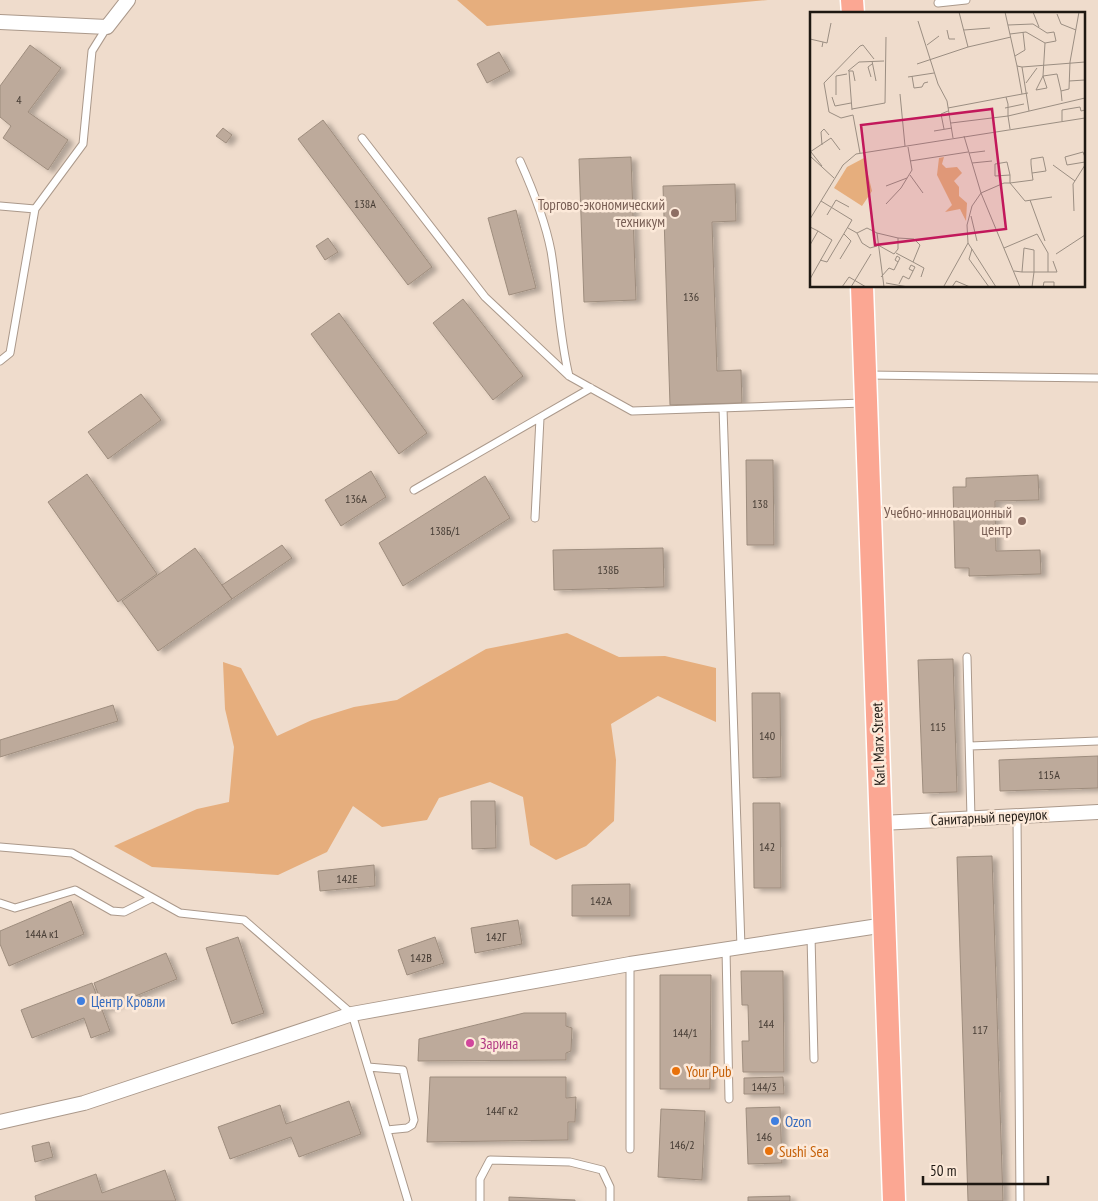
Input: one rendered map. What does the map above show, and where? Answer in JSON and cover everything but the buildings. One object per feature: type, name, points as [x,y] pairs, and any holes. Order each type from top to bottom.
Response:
[{"type":"highway","name":"Karl Marx Street","points":[[862,288],[894,1201]]},
{"type":"street","points":[[0,22],[107,27],[128,0]]},
{"type":"street","name":"Санитарный переулок","points":[[881,823],[1098,812]]},
{"type":"street","points":[[0,1122],[84,1103],[352,1014],[630,964],[885,925]]},
{"type":"lane","points":[[938,3],[966,0]]},
{"type":"lane","points":[[0,361],[10,353],[36,209],[83,144],[92,51],[107,27]]},
{"type":"lane","points":[[362,138],[485,297],[569,376],[632,411],[866,403]]},
{"type":"lane","points":[[520,161],[540,209],[551,251],[562,339],[569,376]]},
{"type":"lane","points":[[0,206],[36,209]]},
{"type":"lane","points":[[865,375],[1098,378]]},
{"type":"lane","points":[[414,490],[591,388]]},
{"type":"lane","points":[[723,408],[741,947]]},
{"type":"lane","points":[[535,518],[540,418]]},
{"type":"lane","points":[[967,657],[971,818]]},
{"type":"lane","points":[[970,746],[1098,741]]},
{"type":"lane","points":[[1017,816],[1020,1201]]},
{"type":"lane","points":[[0,846],[72,853],[180,914],[244,920],[352,1014],[408,1201]]},
{"type":"lane","points":[[0,903],[15,908],[75,890],[112,911],[124,912],[152,898]]},
{"type":"lane","points":[[811,936],[814,1059]]},
{"type":"lane","points":[[726,949],[729,1099]]},
{"type":"lane","points":[[630,964],[630,1149]]},
{"type":"lane","points":[[368,1067],[404,1070],[414,1120],[412,1125],[407,1128],[387,1130]]},
{"type":"lane","points":[[480,1201],[480,1179],[490,1160],[570,1162],[602,1170],[610,1187],[610,1201]]},
{"type":"shaded area","points":[[457,0],[768,0],[487,26]]},
{"type":"shaded area","points":[[567,633],[619,657],[665,656],[716,668],[716,722],[658,696],[611,724],[616,760],[614,821],[586,846],[556,860],[530,845],[523,797],[490,782],[439,798],[427,820],[382,827],[353,806],[327,852],[278,875],[152,867],[114,846],[197,809],[229,802],[234,747],[225,709],[223,662],[241,668],[277,736],[312,720],[354,707],[397,700],[486,649]]},
{"type":"place","name":"Торгово-экономический техникум","points":[[675,213]]},
{"type":"place","name":"Учебно-инновационный центр","points":[[1022,521]]},
{"type":"place","name":"Центр Кровли","points":[[81,1001]]},
{"type":"place","name":"Зарина","points":[[470,1043]]},
{"type":"place","name":"Your Pub","points":[[676,1071]]},
{"type":"place","name":"Ozon","points":[[775,1121]]},
{"type":"place","name":"Sushi Sea","points":[[769,1151]]}]
